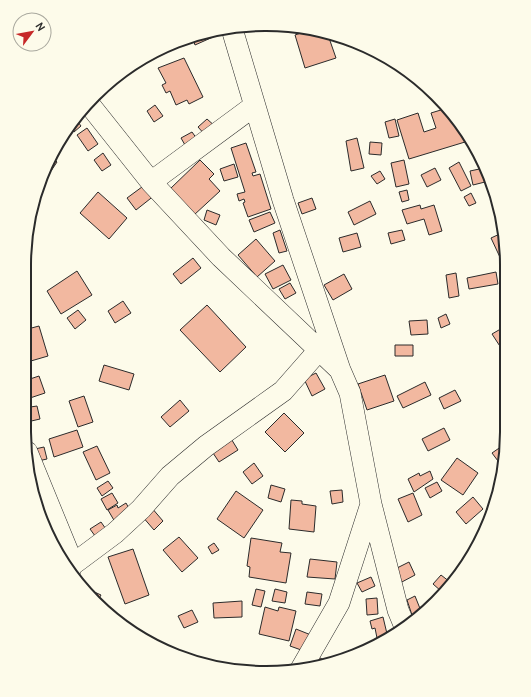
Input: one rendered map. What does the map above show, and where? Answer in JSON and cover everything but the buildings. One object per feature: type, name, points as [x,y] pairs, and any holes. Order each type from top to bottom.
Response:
[{"type":"street","points":[[233,33],[254,106],[340,370],[350,393],[371,504],[398,610],[403,622]]},
{"type":"street","points":[[151,182],[254,106]]},
{"type":"street","points":[[92,108],[151,182],[221,257],[340,370]]},
{"type":"street","points":[[73,565],[115,533],[136,514],[170,476],[206,446],[283,391],[318,350]]},
{"type":"street","points":[[35,471],[68,552],[68,558]]},
{"type":"street","points":[[305,662],[339,603],[371,504]]}]
